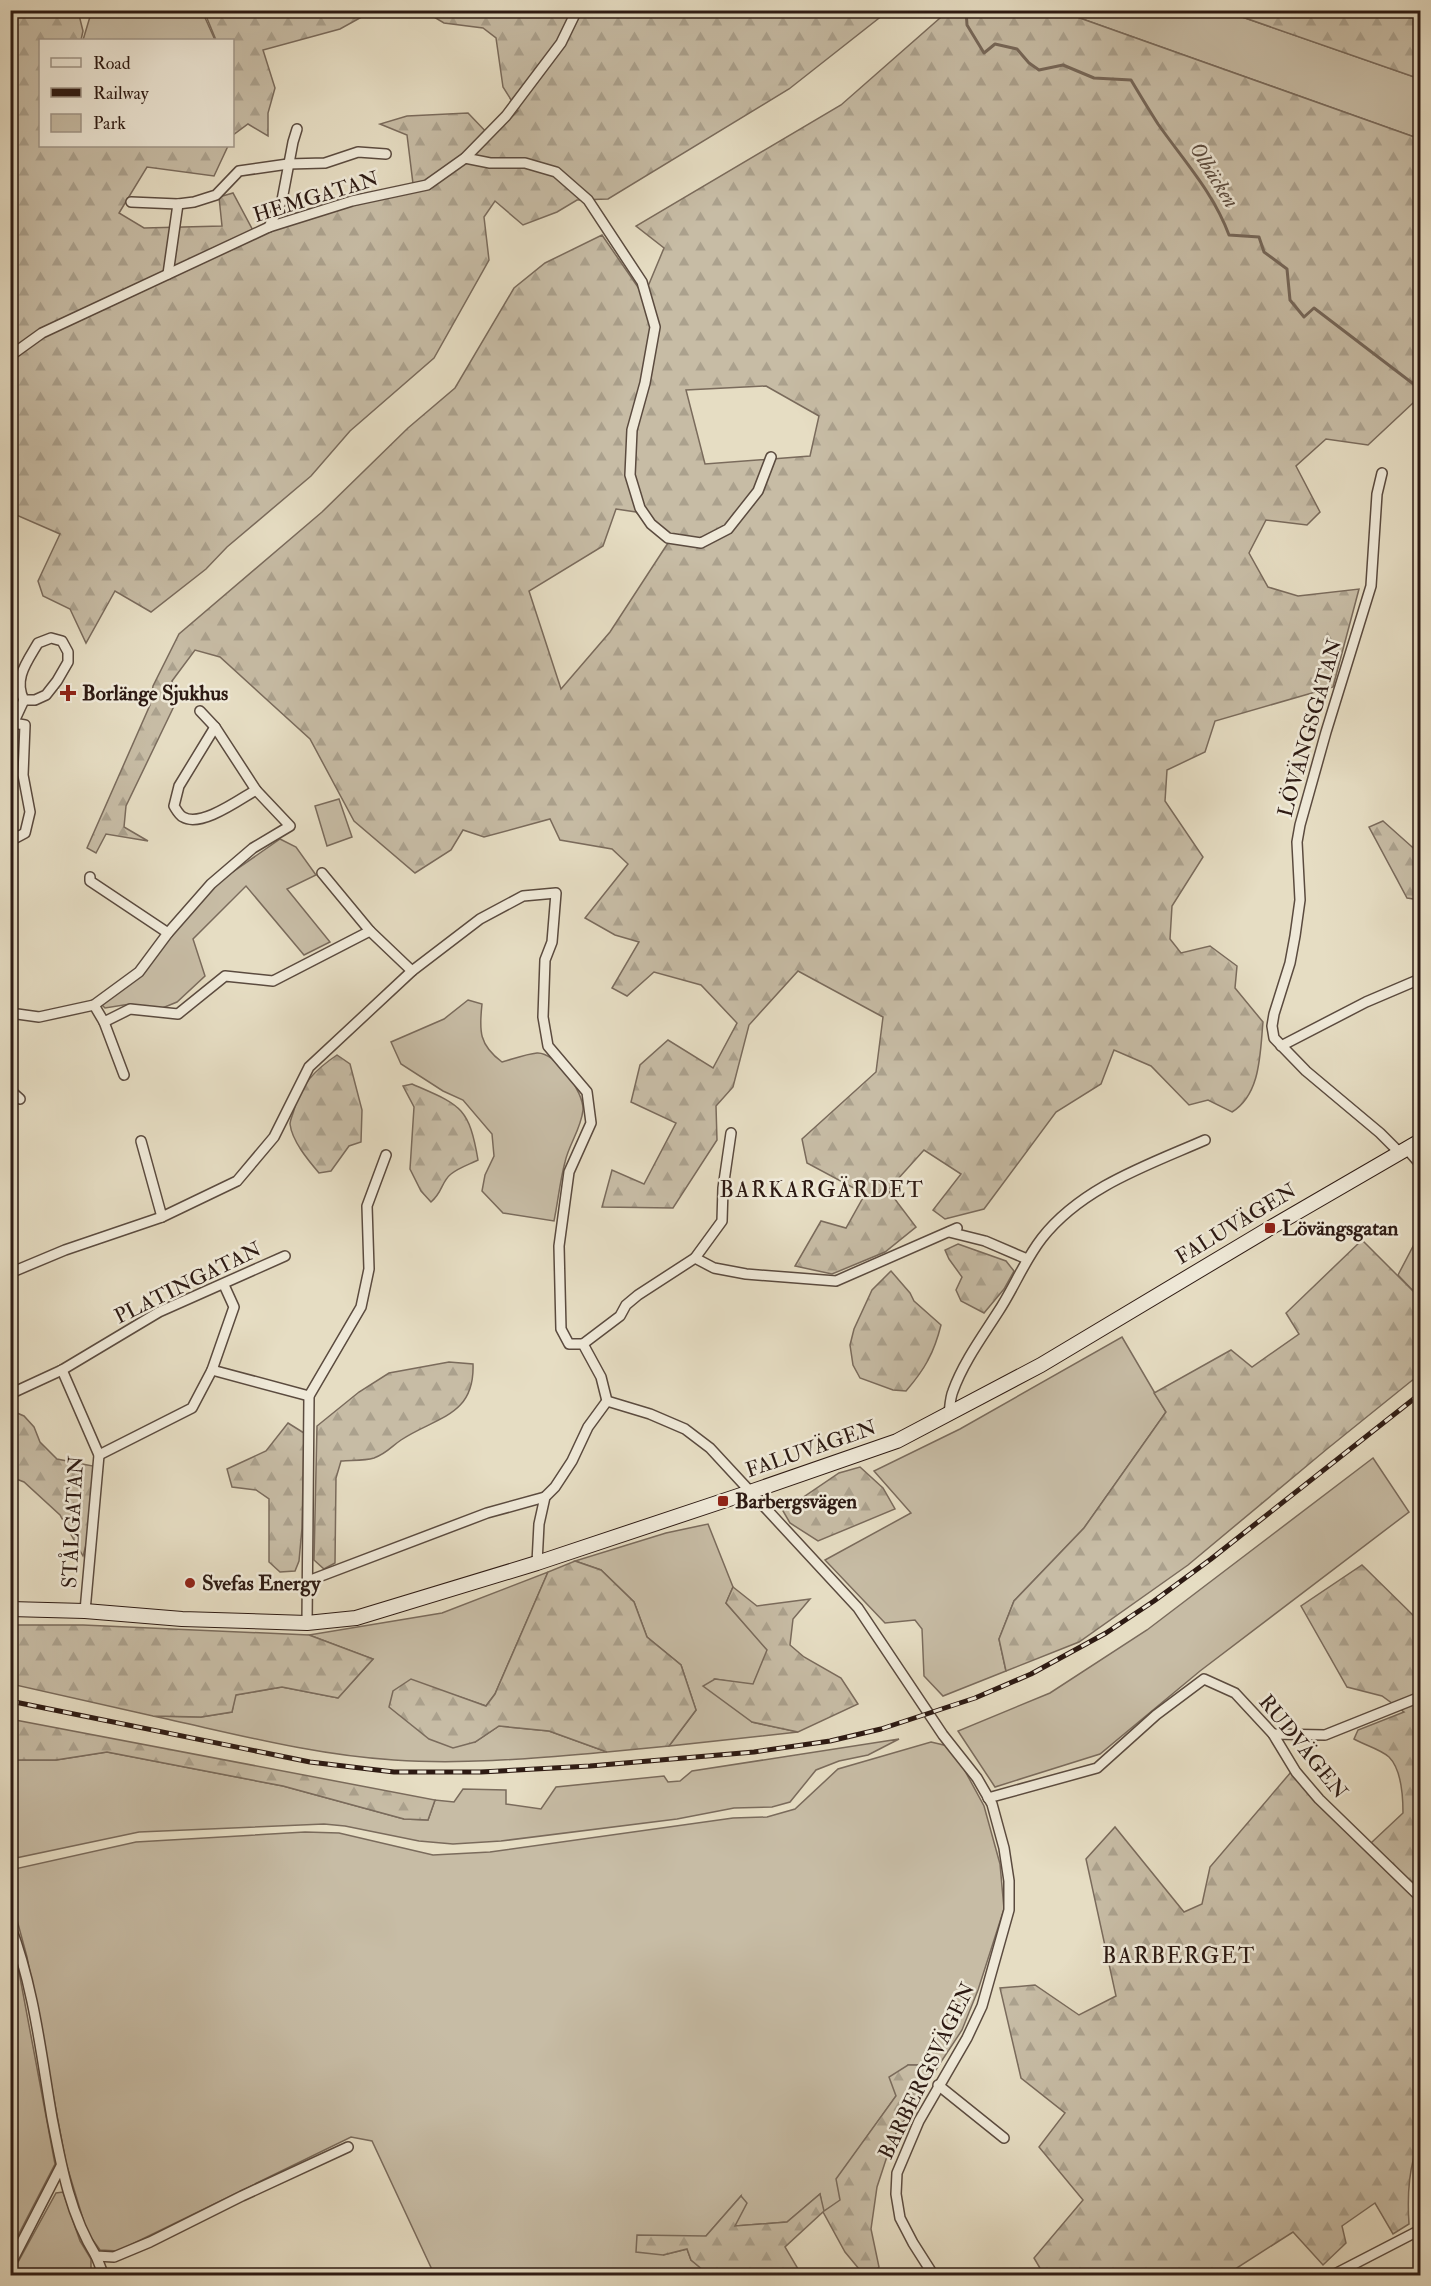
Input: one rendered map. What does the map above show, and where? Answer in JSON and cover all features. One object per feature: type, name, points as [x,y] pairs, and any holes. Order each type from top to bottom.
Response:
[{"type":"street","name":"HEMGATAN","points":[[10,356],[42,333],[269,227],[352,201],[427,184],[465,158],[506,116],[561,44],[577,10]]},
{"type":"street","points":[[269,227],[282,200],[297,129]]},
{"type":"street","points":[[131,202],[178,204],[194,202],[216,195],[239,171],[288,164],[325,163],[358,152],[386,154]]},
{"type":"street","points":[[465,158],[490,163],[525,164],[556,172],[588,200],[642,282],[655,327],[645,383],[632,430],[630,475],[640,508],[651,524],[668,538],[701,543],[723,532],[728,529],[758,491],[771,457]]},
{"type":"street","points":[[168,274],[178,204]]},
{"type":"street","name":"LÖVÄNGSGATAN","points":[[1382,473],[1377,494],[1371,586],[1300,825],[1298,842],[1300,900],[1290,963],[1272,1026],[1274,1038],[1306,1071],[1420,1164]]},
{"type":"street","points":[[51,638],[62,641],[69,652],[68,662],[46,695],[34,700],[24,700],[19,691],[18,680],[38,643],[51,638]]},
{"type":"street","points":[[10,841],[25,832],[30,812],[23,775],[25,725],[12,725],[24,700]]},
{"type":"street","points":[[10,1013],[39,1017],[94,1005],[139,972],[168,933],[211,884],[253,848],[290,826],[256,790],[215,727],[200,711]]},
{"type":"street","points":[[215,727],[179,786],[174,806],[181,816],[194,820],[210,816],[256,790]]},
{"type":"street","points":[[322,873],[370,931],[412,971]]},
{"type":"street","points":[[90,877],[90,881],[168,933]]},
{"type":"street","points":[[10,1273],[65,1250],[162,1217],[237,1181],[274,1137],[309,1067],[412,971],[480,919],[523,896],[556,893],[552,942],[545,960],[543,1017],[548,1046],[587,1092],[591,1123],[569,1172],[559,1246],[561,1329],[569,1344],[584,1344],[620,1316],[626,1305],[638,1295],[694,1258],[722,1221],[723,1188],[731,1133]]},
{"type":"street","points":[[104,1022],[130,1010],[178,1014],[225,976],[273,981],[370,931]]},
{"type":"street","points":[[1281,1046],[1366,1002],[1420,979]]},
{"type":"street","points":[[94,1005],[104,1022],[124,1075]]},
{"type":"street","points":[[10,1090],[20,1099]]},
{"type":"street","points":[[949,1414],[952,1393],[975,1348],[1005,1303],[1027,1259],[1044,1236],[1073,1206],[1107,1185],[1205,1140]]},
{"type":"street","points":[[141,1141],[162,1217]]},
{"type":"street","name":"FALUVÄGEN","points":[[10,1609],[85,1611],[182,1619],[307,1623],[356,1618],[537,1563],[897,1441],[1041,1365],[1420,1142]]},
{"type":"street","points":[[307,1623],[309,1396],[361,1307],[369,1269],[367,1206],[386,1155]]},
{"type":"street","points":[[694,1258],[714,1268],[746,1274],[836,1281],[953,1230],[1013,1251],[1027,1259]]},
{"type":"street","name":"PLATINGATAN","points":[[10,1394],[62,1370],[159,1312],[285,1256]]},
{"type":"street","points":[[99,1455],[192,1408],[212,1370],[234,1307],[224,1285]]},
{"type":"street","points":[[308,1581],[487,1513],[545,1497],[555,1487],[572,1461],[588,1427],[607,1401],[601,1377],[584,1344]]},
{"type":"street","name":"STÅLGATAN","points":[[62,1370],[99,1455],[85,1611]]},
{"type":"street","points":[[212,1370],[309,1396]]},
{"type":"street","name":"BARBERGSVÄGEN","points":[[607,1401],[650,1414],[685,1429],[710,1448],[858,1608],[943,1735],[977,1778],[988,1798],[1004,1848],[1009,1881],[1009,1910],[982,2006],[967,2038],[938,2085],[907,2147],[897,2173],[896,2194],[900,2217],[934,2276]]},
{"type":"street","points":[[537,1563],[539,1524],[545,1497]]},
{"type":"street","name":"RUDVÄGEN","points":[[988,1798],[1097,1768],[1156,1715],[1204,1679],[1235,1693],[1273,1734],[1296,1772],[1319,1799],[1419,1893]]},
{"type":"street","points":[[1273,1734],[1325,1735],[1420,1697]]},
{"type":"street","points":[[10,1925],[21,1954],[28,1984],[61,2166],[86,2240],[102,2271]]},
{"type":"street","points":[[938,2085],[1004,2138]]},
{"type":"street","points":[[96,2256],[114,2257],[150,2242],[348,2147]]},
{"type":"street","points":[[10,2265],[61,2166]]},
{"type":"street","points":[[1331,2276],[1420,2230]]},
{"type":"green space","points":[[92,10],[202,11],[215,39],[83,39]]},
{"type":"green space","points":[[10,11],[78,11],[83,31],[81,39],[39,39],[39,147],[228,147],[214,176],[147,167],[119,213],[144,228],[222,226],[219,197],[233,193],[256,236],[353,204],[414,192],[407,135],[380,124],[407,116],[468,113],[491,137],[518,111],[503,87],[496,38],[483,28],[444,23],[429,14],[367,14],[340,29],[263,50],[275,88],[268,113],[268,136],[248,124],[234,134],[234,39],[216,39],[204,11],[888,11],[789,89],[608,199],[577,200],[557,212],[523,225],[495,201],[484,217],[489,260],[434,358],[350,431],[311,476],[227,547],[206,569],[151,612],[115,591],[86,643],[70,609],[43,596],[38,581],[60,534],[14,514],[11,496]]},
{"type":"green space","points":[[948,11],[1060,11],[1420,139],[1420,410],[1413,403],[1368,445],[1326,439],[1296,466],[1320,512],[1307,525],[1266,520],[1249,553],[1268,587],[1298,596],[1359,589],[1333,687],[1215,721],[1205,752],[1167,770],[1165,801],[1203,857],[1172,906],[1170,939],[1181,953],[1210,946],[1237,966],[1235,988],[1263,1022],[1260,1059],[1249,1095],[1232,1112],[1208,1100],[1189,1105],[1151,1066],[1114,1050],[1101,1084],[1056,1112],[984,1209],[945,1219],[933,1210],[961,1174],[924,1150],[888,1190],[916,1227],[885,1252],[832,1274],[795,1266],[821,1221],[846,1228],[865,1194],[807,1163],[802,1139],[876,1072],[883,1017],[798,971],[749,1025],[733,1087],[716,1106],[717,1140],[673,1208],[602,1207],[612,1170],[644,1184],[676,1123],[631,1102],[640,1065],[668,1040],[713,1068],[737,1023],[701,985],[654,972],[627,996],[612,988],[639,942],[615,935],[585,918],[628,864],[612,849],[560,840],[550,819],[484,837],[463,830],[451,850],[415,873],[354,821],[310,739],[220,657],[195,650],[172,681],[177,700],[126,806],[124,827],[148,841],[106,834],[96,853],[87,848],[150,705],[153,686],[179,634],[322,512],[408,428],[455,388],[514,288],[545,263],[602,235],[644,296],[664,248],[636,226],[841,105]],"holes":[[[766,386],[819,416],[810,456],[705,464],[686,390]],[[616,509],[636,512],[668,543],[610,632],[561,689],[529,591],[603,546]]]},
{"type":"green space","points":[[1060,11],[1225,11],[1420,79],[1420,139]]},
{"type":"green space","points":[[1225,11],[1420,11],[1420,79]]},
{"type":"green space","points":[[339,799],[352,837],[327,846],[315,806]]},
{"type":"green space","points":[[1383,821],[1420,854],[1420,900],[1407,898],[1369,827]]},
{"type":"green space","points":[[280,839],[296,847],[316,875],[287,889],[330,942],[304,955],[246,886],[193,939],[205,976],[177,1002],[160,1009],[130,1004],[105,1008],[101,1004],[172,933],[214,885]]},
{"type":"green space","points":[[468,1000],[482,1004],[482,1037],[494,1056],[502,1062],[524,1055],[544,1054],[568,1074],[579,1093],[583,1110],[582,1117],[565,1162],[554,1221],[503,1213],[482,1191],[485,1175],[494,1156],[492,1134],[463,1100],[443,1091],[401,1064],[391,1042],[444,1019]]},
{"type":"green space","points":[[337,1055],[350,1064],[362,1110],[361,1142],[349,1146],[331,1171],[319,1173],[297,1144],[290,1122],[305,1085],[322,1066]]},
{"type":"green space","points":[[412,1084],[441,1097],[460,1110],[471,1128],[478,1160],[451,1174],[431,1202],[421,1191],[410,1169],[414,1107],[403,1086]]},
{"type":"green space","points":[[1420,1233],[1420,1298],[1398,1275]]},
{"type":"green space","points":[[1362,1240],[1420,1298],[1420,1374],[1188,1565],[1079,1642],[1006,1671],[999,1639],[1014,1601],[1084,1528],[1166,1412],[1154,1393],[1231,1350],[1252,1367],[1299,1334],[1286,1313]]},
{"type":"green space","points":[[958,1244],[1006,1261],[1014,1271],[1004,1289],[984,1313],[961,1301],[956,1290],[962,1277],[945,1250]]},
{"type":"green space","points":[[891,1271],[914,1301],[941,1325],[928,1360],[906,1391],[893,1390],[860,1378],[853,1365],[850,1345],[854,1329],[872,1290]]},
{"type":"green space","points":[[1122,1337],[1166,1412],[1084,1528],[1014,1601],[999,1639],[1006,1671],[943,1696],[924,1676],[922,1629],[915,1620],[885,1623],[825,1560],[911,1513],[874,1471],[960,1429]]},
{"type":"green space","points":[[449,1362],[473,1364],[472,1382],[460,1405],[374,1458],[341,1461],[336,1478],[335,1563],[324,1569],[314,1560],[317,1426],[359,1392],[389,1373]]},
{"type":"green space","points":[[10,1410],[24,1416],[34,1427],[40,1442],[57,1459],[93,1466],[92,1511],[83,1556],[60,1515],[24,1482],[11,1477]]},
{"type":"green space","points":[[288,1423],[304,1433],[302,1528],[299,1561],[295,1571],[280,1572],[269,1562],[269,1499],[256,1490],[232,1487],[227,1469],[266,1451]]},
{"type":"green space","points":[[1373,1458],[1409,1512],[1200,1671],[1100,1754],[995,1787],[958,1731],[1050,1693],[1147,1630]]},
{"type":"green space","points":[[860,1467],[883,1488],[895,1509],[818,1541],[790,1523],[783,1511],[839,1473]]},
{"type":"green space","points":[[708,1524],[733,1587],[726,1603],[768,1650],[753,1685],[715,1679],[752,1722],[798,1732],[669,1746],[696,1710],[681,1665],[647,1637],[634,1602],[601,1570],[575,1561],[666,1533]]},
{"type":"green space","points":[[575,1561],[601,1570],[634,1602],[647,1637],[681,1665],[696,1710],[669,1746],[607,1752],[549,1731],[499,1726],[475,1742],[453,1748],[429,1739],[389,1707],[393,1691],[411,1679],[486,1706],[495,1694],[548,1572]]},
{"type":"green space","points":[[1362,1565],[1420,1622],[1420,1879],[1416,1888],[1371,1843],[1403,1813],[1402,1791],[1397,1769],[1385,1754],[1354,1739],[1358,1730],[1404,1712],[1382,1696],[1347,1687],[1301,1606]]},
{"type":"green space","points":[[548,1572],[495,1694],[486,1706],[457,1696],[475,1742],[499,1726],[549,1731],[607,1752],[474,1761],[394,1760],[303,1748],[153,1716],[201,1717],[232,1712],[235,1695],[282,1687],[338,1698],[373,1659],[309,1635],[442,1613]]},
{"type":"green space","points":[[733,1587],[757,1606],[810,1599],[793,1619],[790,1645],[804,1657],[841,1678],[858,1704],[798,1732],[752,1722],[703,1686],[715,1679],[753,1684],[767,1650],[726,1603]]},
{"type":"green space","points":[[11,1625],[83,1625],[309,1635],[373,1659],[338,1698],[282,1687],[236,1695],[232,1712],[201,1717],[153,1716],[11,1684]]},
{"type":"green space","points":[[10,1719],[435,1800],[428,1820],[404,1819],[283,1786],[107,1752],[56,1760],[11,1760]]},
{"type":"green space","points":[[899,1739],[868,1755],[839,1761],[816,1770],[790,1802],[772,1807],[734,1808],[677,1819],[501,1841],[453,1844],[419,1841],[324,1824],[139,1832],[11,1859],[13,1800],[11,1799],[10,1760],[56,1760],[107,1752],[283,1786],[404,1819],[428,1820],[435,1800],[454,1802],[463,1789],[506,1790],[506,1804],[541,1809],[556,1787],[664,1776],[668,1782],[680,1781],[692,1771]]},
{"type":"green space","points":[[931,1742],[952,1747],[984,1806],[1000,1864],[1004,1909],[978,1990],[962,2030],[939,2065],[908,2065],[896,2096],[837,2179],[841,2200],[823,2212],[820,2194],[787,2222],[735,2226],[741,2196],[706,2236],[663,2255],[687,2249],[691,2260],[705,2271],[698,2275],[435,2276],[372,2141],[351,2137],[118,2251],[100,2250],[87,2232],[66,2163],[27,1957],[17,1920],[11,1911],[10,1870],[136,1842],[305,1832],[339,1833],[433,1855],[490,1852],[733,1818],[767,1817],[795,1809],[838,1769]]},
{"type":"green space","points":[[1291,1772],[1420,1902],[1420,2138],[1413,2159],[1410,2180],[1409,2224],[1393,2234],[1375,2203],[1342,2226],[1346,2243],[1323,2265],[1293,2232],[1226,2275],[1044,2275],[1034,2258],[1083,2200],[1039,2147],[1065,2113],[1021,2078],[1000,1988],[1035,1985],[1079,2015],[1116,1996],[1086,1859],[1115,1827],[1184,1912],[1202,1904],[1210,1867]]},
{"type":"green space","points":[[10,1943],[16,1956],[55,2164],[11,2249]]},
{"type":"green space","points":[[908,2065],[939,2065],[893,2138],[877,2187],[871,2229],[879,2267],[872,2275],[864,2275],[845,2252],[823,2212],[785,2247],[798,2269],[810,2275],[698,2275],[704,2271],[691,2260],[687,2249],[663,2255],[636,2252],[637,2235],[706,2236],[741,2196],[747,2203],[735,2226],[787,2222],[820,2194],[824,2211],[840,2200],[836,2179],[896,2096],[889,2077]]},
{"type":"green space","points":[[63,2192],[80,2241],[91,2259],[91,2271],[81,2275],[11,2275],[56,2193]]},
{"type":"waterway","name":"Olbäcken","points":[[966,10],[967,25],[984,53],[995,44],[1017,49],[1029,63],[1039,70],[1063,65],[1094,78],[1131,80],[1158,124],[1215,205],[1229,235],[1259,237],[1264,252],[1287,269],[1290,300],[1304,317],[1314,308],[1420,389]]},
{"type":"railway","points":[[10,1701],[310,1762],[394,1772],[481,1772],[590,1766],[754,1752],[830,1741],[881,1729],[975,1698],[1031,1674],[1106,1633],[1211,1559],[1420,1394]]},
{"type":"place","name":"Borlänge Sjukhus","points":[[68,693]]},
{"type":"place","name":"Lövängsgatan","points":[[1270,1228]]},
{"type":"place","name":"Barbergsvägen","points":[[723,1501]]},
{"type":"place","name":"Svefas Energy","points":[[190,1583]]},
{"type":"district","name":"BARKARGÄRDET","points":[[822,1190]]},
{"type":"district","name":"BARBERGET","points":[[1179,1956]]}]
